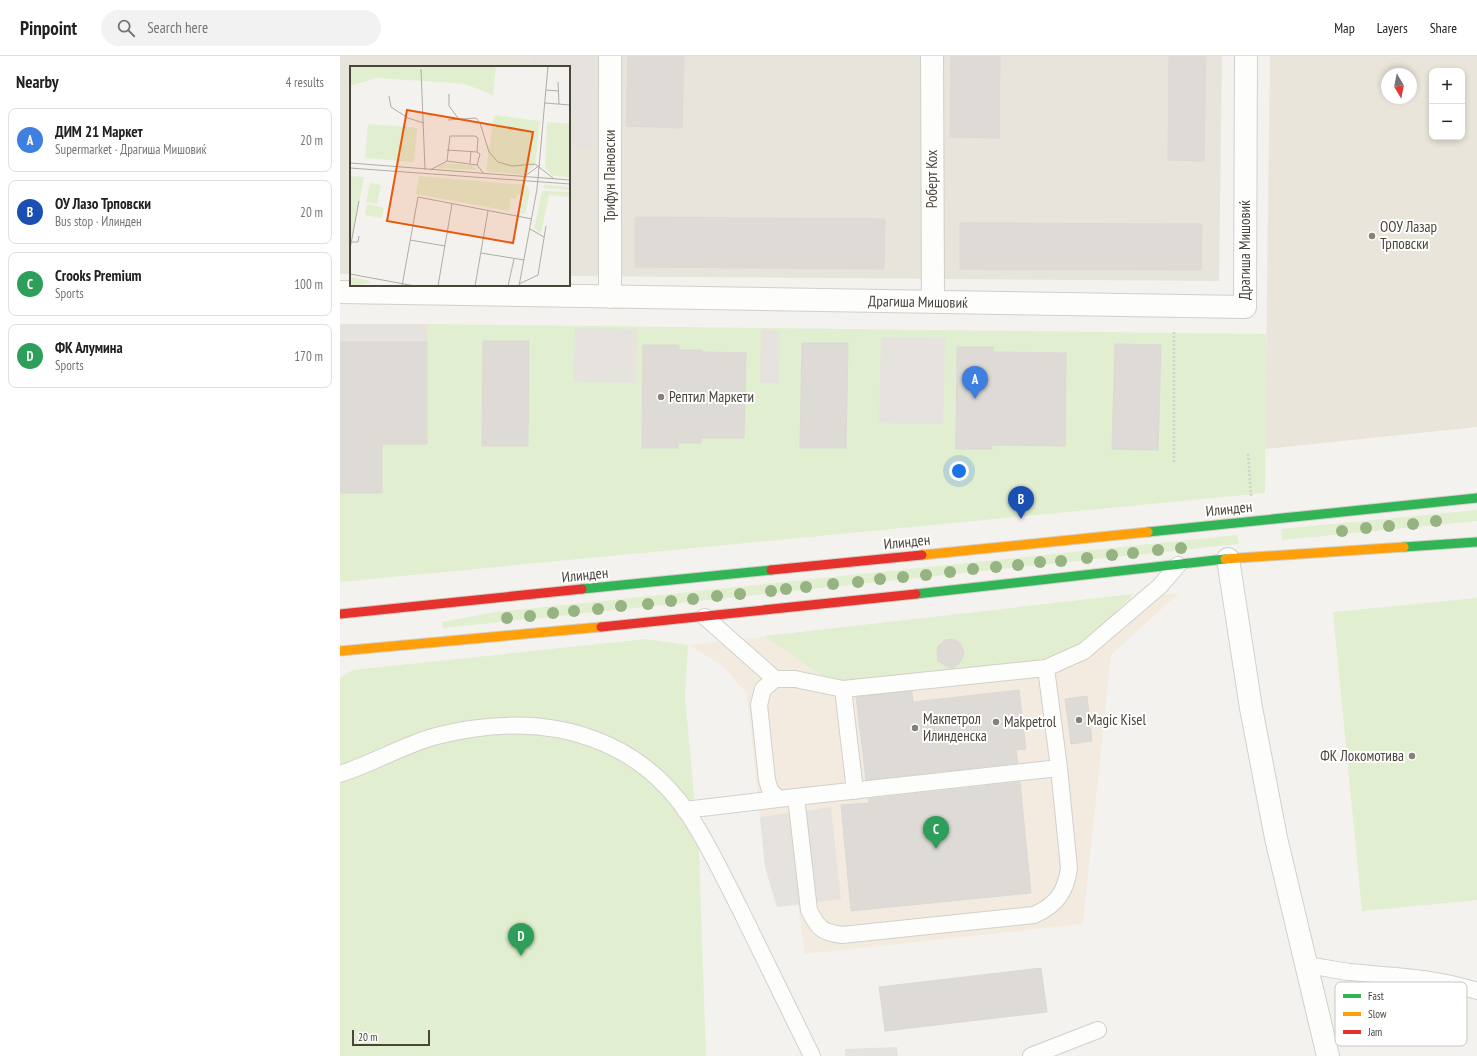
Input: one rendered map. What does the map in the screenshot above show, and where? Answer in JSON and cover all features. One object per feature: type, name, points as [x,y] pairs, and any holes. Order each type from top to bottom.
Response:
[{"type":"street","name":"Трифун Пановски","points":[[610,56],[610,297]]},
{"type":"street","name":"Роберт Кох","points":[[932,56],[933,302]]},
{"type":"street","name":"Драгиша Мишовиќ","points":[[340,292],[1244,307],[1246,56]]},
{"type":"street","name":"Илинден","points":[[340,614],[1477,498]]},
{"type":"street","points":[[340,651],[705,617],[1228,559],[1477,542]]},
{"type":"street","points":[[1228,559],[1251,708],[1273,823],[1295,924],[1328,1056]]},
{"type":"street","points":[[340,660],[372,648]]},
{"type":"lane","points":[[705,617],[775,679],[795,679],[843,689],[1046,668],[1084,651],[1160,586],[1178,565]]},
{"type":"lane","points":[[796,797],[809,910],[819,928],[827,932],[842,935],[1034,915],[1044,910],[1055,902],[1067,884],[1068,868],[1059,768],[1046,668]]},
{"type":"lane","points":[[775,679],[764,689],[759,705],[767,780],[770,790],[778,799]]},
{"type":"lane","points":[[843,689],[855,791]]},
{"type":"lane","points":[[340,774],[415,743],[444,735],[500,726],[528,725],[554,728],[600,740],[621,752],[646,768],[670,790],[711,850],[812,1056]]},
{"type":"lane","points":[[685,810],[1059,768]]},
{"type":"lane","points":[[1306,965],[1348,972],[1425,978],[1447,982]]},
{"type":"lane","points":[[1467,987],[1477,991]]},
{"type":"lane","points":[[1031,1056],[1098,1030]]},
{"type":"path","points":[[1174,462],[1175,306]]},
{"type":"path","points":[[1248,454],[1252,521]]},
{"type":"shaded area","points":[[340,56],[1222,56],[1219,281],[570,276],[570,66],[350,66],[350,274],[340,274]]},
{"type":"shaded area","points":[[531,56],[593,56],[592,148],[570,148],[570,66],[531,66]]},
{"type":"shaded area","name":"ООУ Лазар Трповски","points":[[1270,56],[1477,56],[1477,427],[1265,449]]},
{"type":"shaded area","points":[[340,324],[427,324],[427,342],[340,342]]},
{"type":"shaded area","points":[[575,328],[637,329],[636,383],[573,382]]},
{"type":"shaded area","points":[[761,330],[780,331],[779,383],[760,383]]},
{"type":"shaded area","points":[[881,337],[945,338],[943,424],[879,423]]},
{"type":"shaded area","points":[[1179,593],[1111,655],[1083,924],[805,954],[798,905],[777,907],[765,867],[747,694],[722,665],[688,645]]},
{"type":"shaded area","points":[[831,807],[841,899],[777,907],[765,867],[760,817]]},
{"type":"shaded area","points":[[897,1047],[898,1056],[845,1056],[845,1049]]},
{"type":"green space","points":[[427,324],[1266,334],[1265,493],[340,582],[340,493],[382,492],[382,444],[427,444]]},
{"type":"green space","points":[[1477,510],[1477,521],[1282,540],[1281,529]]},
{"type":"green space","points":[[1237,535],[1239,544],[443,628],[442,622],[496,612]]},
{"type":"green space","points":[[1133,594],[1088,640],[1063,652],[1037,661],[836,681],[819,674],[765,636]]},
{"type":"green space","name":"ФК Локомотива","points":[[1477,598],[1477,900],[1362,911],[1333,612]]},
{"type":"green space","points":[[646,639],[688,645],[685,696],[699,851],[706,1056],[340,1056],[340,678],[353,670]]},
{"type":"building","points":[[628,56],[684,56],[682,128],[626,126]]},
{"type":"building","points":[[951,56],[1000,56],[999,138],[950,137]]},
{"type":"building","points":[[1169,56],[1206,56],[1204,161],[1168,160]]},
{"type":"building","points":[[635,217],[885,219],[884,269],[635,267]]},
{"type":"building","points":[[960,223],[1202,224],[1201,270],[960,269]]},
{"type":"building","points":[[483,341],[529,341],[528,446],[482,446]]},
{"type":"building","points":[[340,342],[427,342],[427,444],[382,444],[382,493],[340,493]]},
{"type":"building","points":[[802,343],[848,343],[846,448],[800,448]]},
{"type":"building","points":[[1115,344],[1161,345],[1158,450],[1112,449]]},
{"type":"building","points":[[643,345],[679,345],[679,350],[746,353],[744,438],[701,438],[701,443],[678,443],[678,448],[642,448]]},
{"type":"building","points":[[957,347],[993,347],[993,352],[1066,353],[1065,446],[992,445],[992,449],[956,449]]},
{"type":"building","points":[[954,639],[961,644],[964,653],[961,661],[954,668],[950,668],[938,661],[937,650],[938,646],[945,640]]},
{"type":"building","name":"Макпетрол Илинденска","points":[[1019,690],[1026,749],[1016,750],[1018,763],[866,780],[856,697],[912,691],[913,702]]},
{"type":"building","name":"Magic Kisel","points":[[1087,696],[1092,741],[1071,744],[1065,699]]},
{"type":"building","points":[[1020,782],[1031,893],[851,911],[841,805],[869,803],[868,799]]},
{"type":"building","points":[[1041,968],[1047,1012],[885,1031],[879,987]]},
{"type":"traffic: fast","points":[[1148,532],[1477,498]]},
{"type":"traffic: fast","points":[[1404,547],[1477,542]]},
{"type":"traffic: fast","points":[[916,594],[1225,559]]},
{"type":"traffic: fast","points":[[582,589],[771,570]]},
{"type":"traffic: slow","points":[[922,555],[1148,532]]},
{"type":"traffic: slow","points":[[1225,559],[1404,547]]},
{"type":"traffic: slow","points":[[340,651],[601,627]]},
{"type":"traffic: jam","points":[[771,570],[922,555]]},
{"type":"traffic: jam","points":[[340,614],[582,589]]},
{"type":"traffic: jam","points":[[601,627],[916,594]]},
{"type":"place","name":"ООУ Лазар Трповски","points":[[1372,236]]},
{"type":"place","name":"Рептил Маркети","points":[[661,397]]},
{"type":"place","name":"ДИМ 21 Маркет","points":[[975,399]]},
{"type":"place","name":"ОУ Лазо Трповски","points":[[1021,519]]},
{"type":"place","name":"Magic Kisel","points":[[1079,720]]},
{"type":"place","name":"Makpetrol","points":[[996,722]]},
{"type":"place","name":"Макпетрол Илинденска","points":[[915,728]]},
{"type":"place","name":"ФК Локомотива","points":[[1412,756]]},
{"type":"place","name":"Crooks Premium","points":[[936,849]]},
{"type":"place","name":"ФК Алумина","points":[[521,956]]}]
